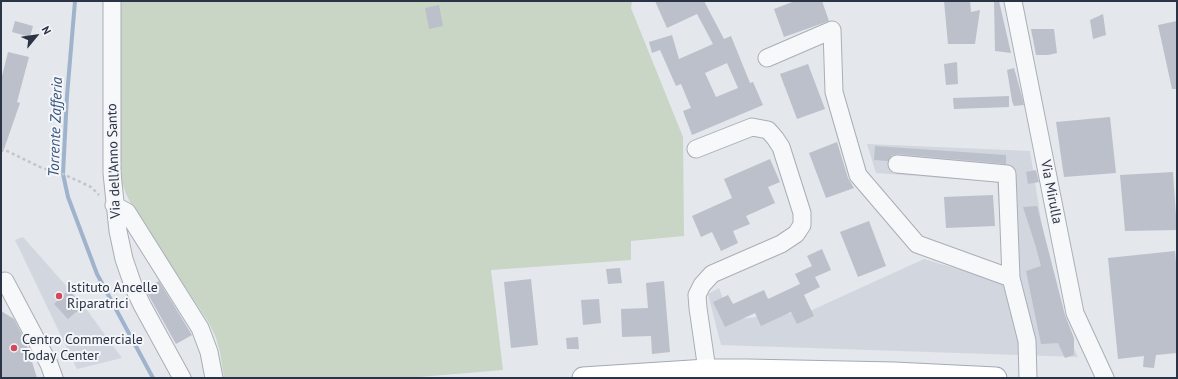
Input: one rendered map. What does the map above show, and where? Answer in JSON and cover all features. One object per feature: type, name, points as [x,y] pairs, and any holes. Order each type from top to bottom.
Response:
[{"type":"main road","points":[[583,378],[707,370],[894,373],[996,378]]},
{"type":"street","name":"Via dell'Anno Santo","points":[[112,1],[112,173],[114,205],[120,245],[134,288],[182,378]]},
{"type":"street","name":"Via Mirulla","points":[[1013,1],[1075,313],[1105,378]]},
{"type":"street","points":[[767,58],[832,30],[834,92],[858,175],[917,244],[1011,278]]},
{"type":"street","points":[[696,149],[752,127],[768,130],[781,147],[802,213],[802,225],[796,234],[781,244],[712,274],[702,285],[698,296],[698,308],[707,370]]},
{"type":"street","points":[[897,164],[1007,174],[1011,278],[1027,341],[1028,378]]},
{"type":"street","points":[[114,205],[127,212],[200,328],[209,352],[214,378]]},
{"type":"street","points":[[5,281],[49,364],[54,378]]},
{"type":"path","points":[[1,148],[42,168],[63,174],[91,187]]},
{"type":"shaded area","points":[[867,144],[1030,151],[1055,308],[1078,357],[721,345],[708,294],[719,288],[731,320],[810,311],[924,259],[1004,283],[997,182],[876,173]]},
{"type":"shaded area","name":"Istituto Ancelle Riparatrici","points":[[23,237],[84,306],[122,358],[77,369],[15,240]]},
{"type":"green space","points":[[120,1],[632,1],[631,8],[683,137],[684,236],[631,241],[631,260],[491,270],[503,370],[408,378],[224,378],[220,352],[216,338],[209,323],[134,210],[121,179],[118,156]]},
{"type":"building","points":[[655,1],[704,1],[724,39],[731,36],[750,83],[753,82],[763,105],[692,135],[683,111],[691,108],[681,84],[676,86],[660,50],[652,53],[649,42],[672,35],[679,59],[713,44],[697,14],[667,28]],"holes":[[[727,63],[738,88],[716,97],[705,73]]]},
{"type":"building","points":[[795,1],[822,1],[829,21],[784,37],[774,9]]},
{"type":"building","points":[[944,1],[970,1],[971,12],[980,10],[975,44],[948,44]]},
{"type":"building","points":[[994,1],[999,1],[1011,53],[995,51]]},
{"type":"building","points":[[439,5],[443,26],[429,29],[425,8]]},
{"type":"building","points":[[1103,14],[1106,35],[1093,39],[1090,20]]},
{"type":"building","points":[[15,21],[33,26],[30,37],[12,32]]},
{"type":"building","points":[[1177,21],[1177,89],[1172,89],[1158,25]]},
{"type":"building","points":[[1031,29],[1054,29],[1057,53],[1036,55]]},
{"type":"building","points":[[8,52],[29,57],[17,102],[20,103],[3,152],[1,152],[1,80]]},
{"type":"building","points":[[957,62],[958,84],[946,85],[944,64]]},
{"type":"building","points":[[808,64],[825,109],[797,119],[780,74]]},
{"type":"building","points":[[1014,68],[1024,105],[1014,106],[1012,101],[1007,70]]},
{"type":"building","points":[[1009,96],[1009,107],[954,109],[953,98]]},
{"type":"building","points":[[1110,117],[1116,173],[1064,177],[1056,122]]},
{"type":"building","points":[[837,142],[848,178],[854,188],[826,198],[809,153]]},
{"type":"building","points":[[875,146],[1006,155],[1006,164],[898,154],[892,155],[888,161],[874,160]]},
{"type":"building","points":[[770,159],[780,182],[768,187],[775,203],[746,216],[750,224],[733,231],[738,243],[721,251],[712,232],[701,237],[692,216],[732,198],[724,179]]},
{"type":"building","points":[[1036,170],[1039,182],[1028,184],[1026,172]]},
{"type":"building","points":[[1173,172],[1177,230],[1125,231],[1120,175]]},
{"type":"building","points":[[993,195],[995,226],[946,228],[944,197]]},
{"type":"building","points":[[1037,206],[1065,315],[1074,338],[1074,355],[1065,358],[1058,343],[1041,344],[1026,271],[1041,266],[1023,207]]},
{"type":"building","points":[[869,221],[886,266],[858,277],[840,232]]},
{"type":"building","points":[[822,249],[831,270],[815,277],[820,287],[804,295],[814,316],[797,324],[791,312],[761,326],[755,313],[725,327],[713,302],[728,295],[733,304],[764,290],[768,299],[800,284],[795,274],[812,266],[807,256]]},
{"type":"building","points":[[1175,251],[1177,273],[1177,353],[1156,355],[1154,368],[1143,367],[1144,356],[1118,359],[1108,258]]},
{"type":"building","points":[[620,268],[622,283],[608,284],[606,269]]},
{"type":"building","points":[[531,279],[538,345],[511,348],[504,282]]},
{"type":"building","points":[[159,281],[192,335],[176,344],[145,289]]},
{"type":"building","points":[[664,281],[670,352],[652,354],[651,336],[622,337],[621,309],[648,308],[646,283]]},
{"type":"building","points":[[69,290],[83,306],[68,319],[54,304]]},
{"type":"building","points":[[599,299],[601,323],[583,325],[581,300]]},
{"type":"building","name":"Centro Commerciale Today Center","points":[[1,311],[14,319],[26,342],[37,378],[1,378]]},
{"type":"building","points":[[578,337],[579,349],[567,349],[566,338]]},
{"type":"waterway","name":"Torrente Zafferia","points":[[75,1],[67,96],[63,174],[68,197],[97,274],[153,378]]},
{"type":"place","name":"Istituto Ancelle Riparatrici","points":[[59,296]]},
{"type":"place","name":"Centro Commerciale Today Center","points":[[14,348]]}]
